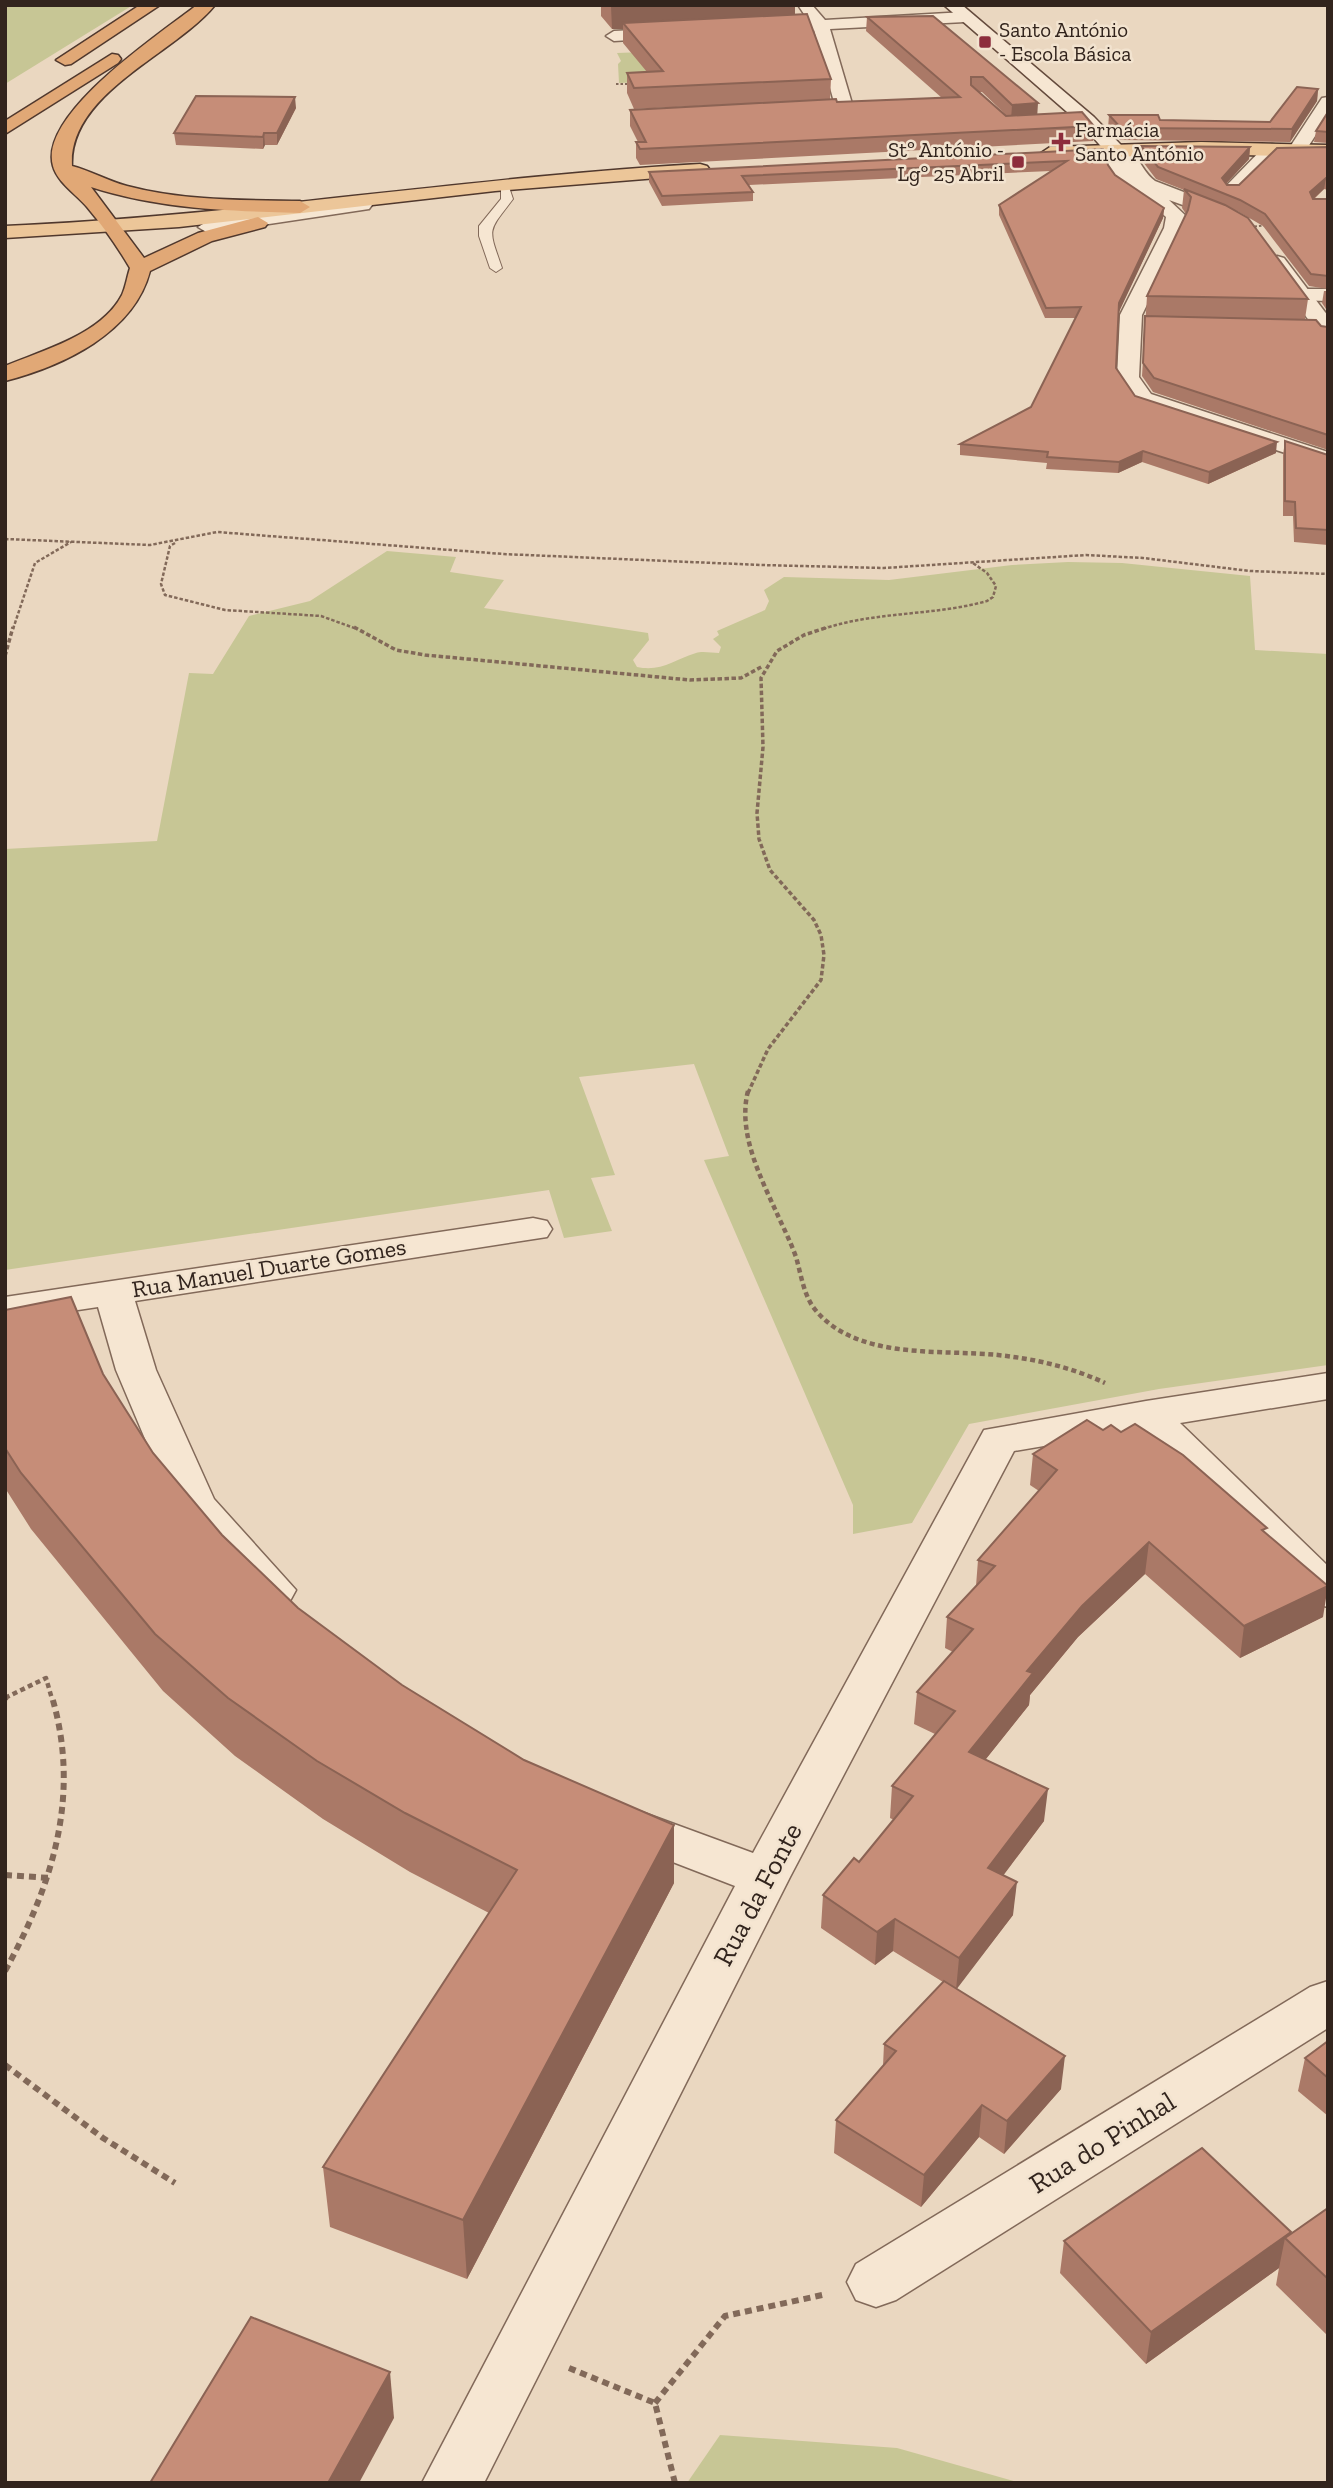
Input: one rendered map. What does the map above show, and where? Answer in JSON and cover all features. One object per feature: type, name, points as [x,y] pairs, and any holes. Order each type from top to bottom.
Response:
[{"type":"highway","points":[[50,69],[152,5]]},
{"type":"highway","points":[[5,129],[140,40],[200,5]]},
{"type":"highway","points":[[140,268],[116,231],[63,168],[58,148],[64,134],[97,95],[206,5]]},
{"type":"highway","points":[[63,168],[89,181],[115,189],[181,202],[300,207]]},
{"type":"highway","points":[[5,374],[81,342],[110,323],[131,298],[140,268],[205,237],[258,223]]},
{"type":"main road","points":[[1028,154],[1114,149],[1328,151]]},
{"type":"main road","points":[[5,240],[116,231],[300,207],[593,176],[715,170]]},
{"type":"main road","points":[[5,232],[116,231],[258,223],[593,176]]},
{"type":"street","points":[[775,110],[844,107],[821,25],[804,5]]},
{"type":"street","points":[[845,5],[860,23]]},
{"type":"street","points":[[738,29],[860,23],[958,11],[1081,121],[1131,160],[1140,179],[1148,185],[1227,216],[1192,212],[1175,222],[1136,302],[1137,323],[1128,377],[1143,399],[1328,460]]},
{"type":"street","points":[[614,36],[691,32]]},
{"type":"street","points":[[1297,150],[1328,102]]},
{"type":"street","points":[[1114,149],[1111,160],[1121,179],[1162,202],[1175,222]]},
{"type":"street","points":[[1232,190],[1272,149]]},
{"type":"street","points":[[208,227],[373,203],[387,197]]},
{"type":"street","points":[[1266,246],[1321,328]]},
{"type":"street","points":[[1301,295],[1328,295]]},
{"type":"street","name":"Rua Manuel Duarte Gomes","points":[[5,1309],[533,1229]]},
{"type":"street","points":[[113,1292],[136,1370],[195,1505],[298,1616]]},
{"type":"street","points":[[1146,1414],[1328,1385]]},
{"type":"street","points":[[1146,1414],[1328,1592]]},
{"type":"street","name":"Rua da Fonte","points":[[452,2483],[765,1877],[999,1440],[1146,1414]]},
{"type":"street","points":[[585,1809],[765,1877]]},
{"type":"street","name":"Rua do Pinhal","points":[[876,2282],[1328,2002]]},
{"type":"lane","points":[[496,268],[485,236],[485,226],[507,199],[505,189]]},
{"type":"path","points":[[616,84],[641,83]]},
{"type":"path","points":[[5,539],[150,545],[217,532],[503,554],[873,568],[1086,555],[1143,558],[1250,571],[1328,575]]},
{"type":"path","points":[[5,656],[26,583],[35,563],[72,541]]},
{"type":"path","points":[[179,541],[170,546],[165,565],[161,584],[165,595],[225,610],[321,616],[344,622],[396,650],[425,655],[690,680],[741,678],[760,669],[773,655],[794,640],[825,630],[987,601],[993,597],[996,586],[987,573],[973,563]]},
{"type":"path","points":[[773,655],[760,681],[763,750],[754,815],[768,864],[802,903],[820,930],[825,963],[821,980],[758,1066],[750,1082],[745,1116],[755,1158],[800,1268],[806,1295],[827,1320],[842,1332],[861,1340],[907,1350],[993,1355],[1065,1370],[1100,1381],[1133,1398],[1146,1414]]},
{"type":"path","points":[[5,1698],[46,1678],[60,1716],[66,1798],[57,1860],[25,1938],[5,1971]]},
{"type":"path","points":[[5,1875],[50,1878]]},
{"type":"path","points":[[5,2065],[103,2138],[175,2183]]},
{"type":"path","points":[[654,2403],[725,2316],[876,2282]]},
{"type":"path","points":[[521,2349],[654,2403]]},
{"type":"path","points":[[654,2403],[675,2483]]},
{"type":"shaded area","points":[[5,5],[133,5],[5,84]]},
{"type":"shaded area","points":[[644,52],[689,80],[619,83],[618,64],[621,61],[617,53]]},
{"type":"shaded area","points":[[387,551],[456,557],[450,572],[504,580],[484,608],[648,633],[649,640],[633,660],[637,667],[646,668],[660,667],[698,652],[719,653],[721,647],[713,639],[719,635],[717,631],[765,610],[769,601],[764,590],[784,577],[889,580],[1012,565],[1068,562],[1122,563],[1250,576],[1255,650],[1328,654],[1328,1365],[1159,1389],[969,1424],[912,1523],[853,1534],[853,1505],[704,1160],[729,1156],[694,1064],[579,1077],[615,1175],[591,1178],[612,1231],[564,1238],[549,1190],[5,1270],[5,849],[157,841],[189,673],[213,674],[249,616],[310,601]]},
{"type":"shaded area","points":[[720,2435],[897,2448],[1021,2483],[687,2483]]},
{"type":"building","points":[[807,14],[831,79],[634,88],[627,73],[663,71],[623,23]]},
{"type":"building","points":[[933,16],[1038,103],[1012,105],[983,77],[971,77],[971,85],[1006,116],[1082,112],[1094,126],[640,149],[636,142],[646,142],[630,110],[836,99],[837,102],[960,97],[867,17]]},
{"type":"building","points":[[1297,87],[1318,89],[1292,129],[1121,128],[1109,115],[1158,115],[1160,120],[1270,122]]},
{"type":"building","points":[[196,96],[295,97],[277,133],[264,133],[263,137],[174,133]]},
{"type":"building","points":[[1328,112],[1328,132],[1316,131]]},
{"type":"building","points":[[1141,146],[1250,147],[1222,178],[1227,185],[1239,185],[1277,148],[1328,147],[1328,178],[1310,192],[1313,199],[1328,199],[1328,276],[1311,274],[1265,214],[1240,200],[1158,167]]},
{"type":"building","points":[[1103,149],[1108,165],[1115,175],[1164,208],[1119,303],[1116,368],[1135,396],[1277,442],[1209,472],[1143,451],[1119,462],[1047,457],[1048,452],[960,444],[1031,407],[1081,307],[1046,308],[999,205],[1067,161],[742,176],[753,192],[662,196],[649,172]]},
{"type":"building","points":[[1184,189],[1225,205],[1248,218],[1308,299],[1147,296],[1188,210],[1191,197]]},
{"type":"building","points":[[1145,316],[1316,320],[1321,326],[1328,327],[1328,435],[1154,378],[1143,363]]},
{"type":"building","points":[[1285,441],[1328,455],[1328,530],[1296,528],[1295,502],[1285,501]]},
{"type":"building","points":[[71,1297],[103,1374],[153,1453],[222,1535],[298,1608],[402,1685],[524,1760],[674,1825],[463,2220],[323,2167],[517,1870],[405,1813],[317,1761],[228,1698],[155,1634],[21,1473],[5,1448],[5,1310]]},
{"type":"building","points":[[1087,1420],[1103,1430],[1111,1425],[1121,1432],[1135,1424],[1183,1455],[1267,1528],[1262,1530],[1328,1586],[1244,1626],[1149,1542],[1082,1606],[1027,1671],[1033,1673],[969,1752],[1048,1789],[988,1868],[1017,1882],[959,1958],[895,1919],[877,1932],[823,1895],[854,1858],[859,1862],[913,1796],[892,1786],[955,1711],[917,1692],[973,1629],[947,1617],[995,1566],[978,1560],[1057,1470],[1033,1454]]},
{"type":"building","points":[[944,1981],[1065,2056],[1007,2121],[982,2105],[924,2175],[836,2120],[896,2051],[884,2044]]},
{"type":"building","points":[[1328,2041],[1328,2078],[1305,2058]]},
{"type":"building","points":[[1202,2148],[1291,2232],[1151,2332],[1064,2241]]},
{"type":"building","points":[[1328,2208],[1328,2279],[1285,2238]]},
{"type":"building","points":[[251,2317],[390,2372],[328,2483],[150,2483]]},
{"type":"place","name":"Santo António - Escola Básica","points":[[985,42]]},
{"type":"place","name":"Farmácia Santo António","points":[[1061,142]]},
{"type":"place","name":"Stº António - Lgº 25 Abril","points":[[1018,162]]}]
